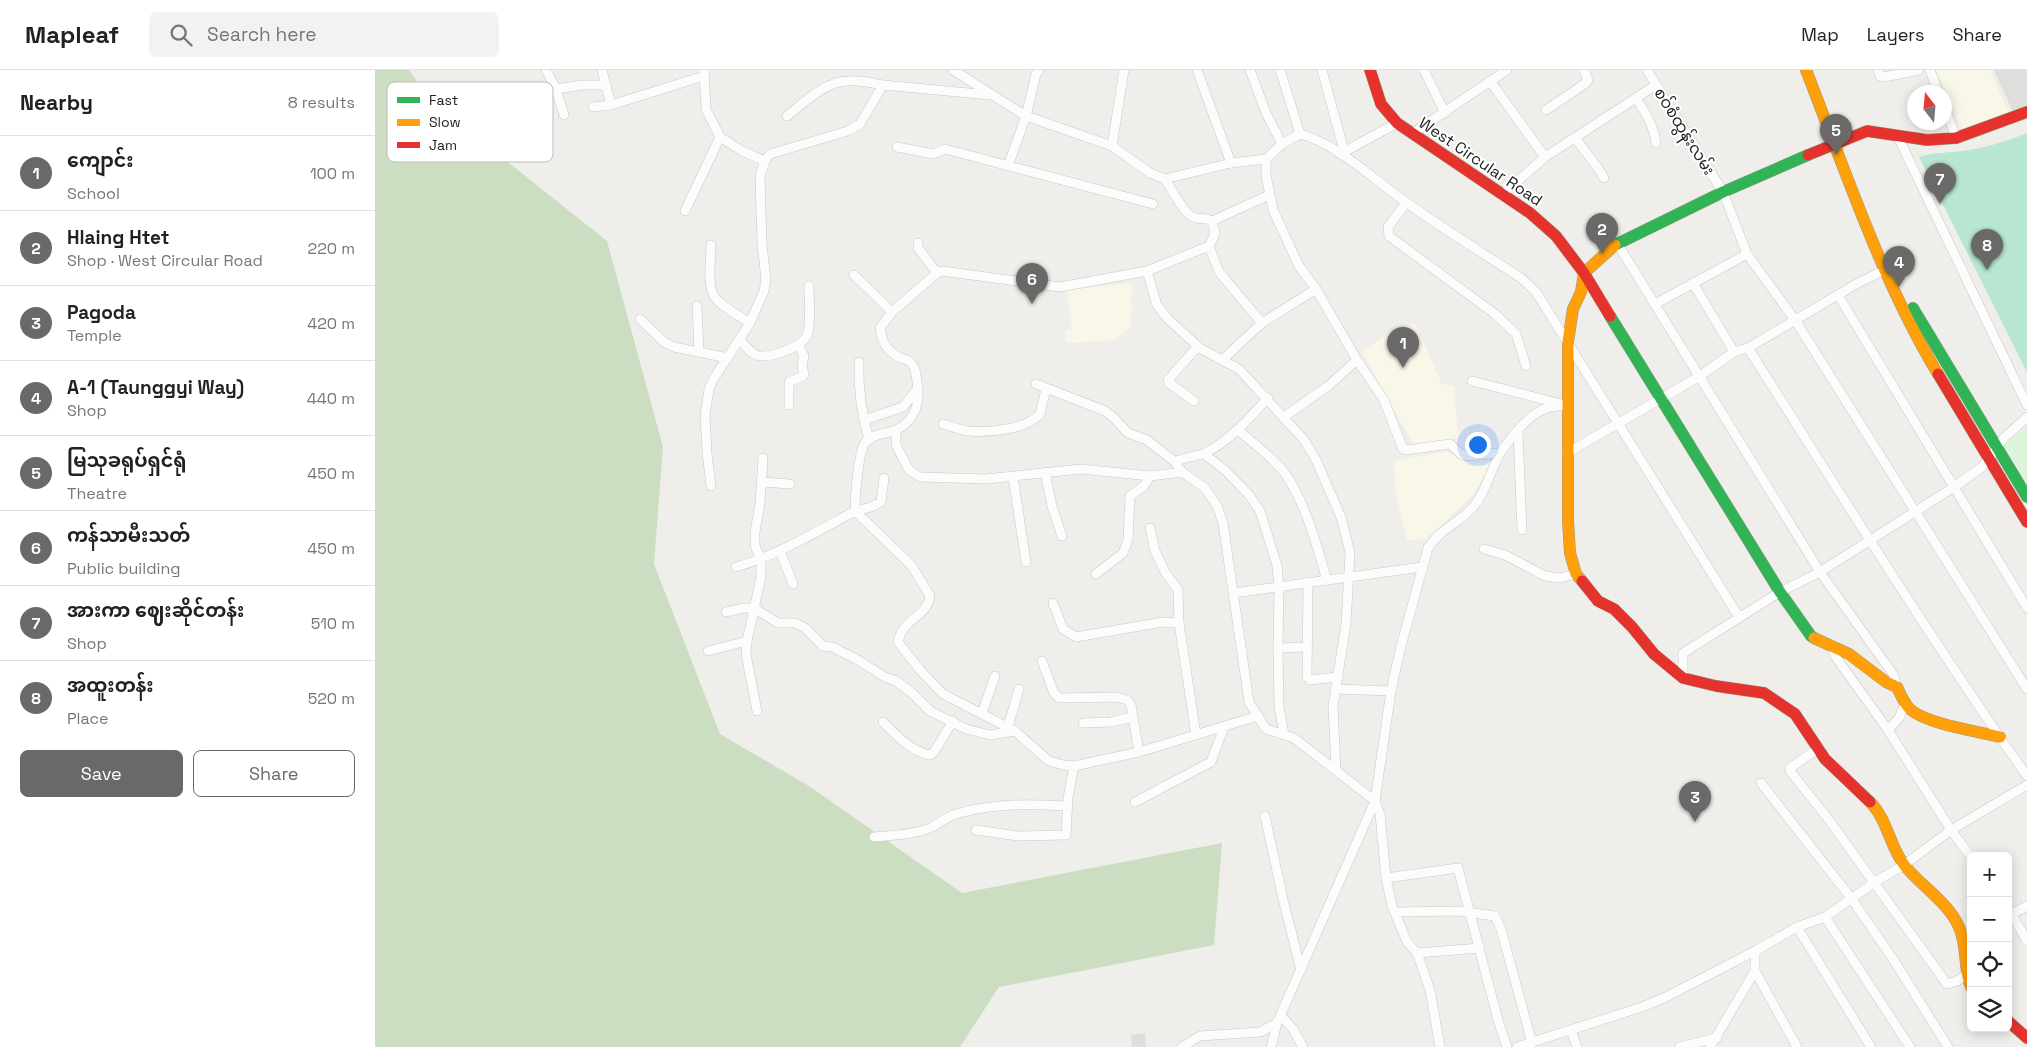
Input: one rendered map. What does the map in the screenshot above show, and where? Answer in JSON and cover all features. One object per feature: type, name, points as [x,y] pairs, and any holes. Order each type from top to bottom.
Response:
[{"type":"main road","name":"West Circular Road","points":[[1370,70],[1381,104],[1397,124],[1530,213],[1556,236],[1584,274],[1780,592],[1811,636],[1849,654],[1886,682],[1897,687]]},
{"type":"main road","points":[[1806,70],[1839,141],[1917,337],[2027,522]]},
{"type":"main road","points":[[1816,70],[1839,141]]},
{"type":"main road","points":[[1967,935],[1959,927],[1948,910],[1903,865],[1881,816],[1838,773],[1795,714],[1764,693],[1717,686],[1683,678],[1654,654],[1632,627],[1614,610],[1598,601],[1576,574],[1570,554],[1568,521],[1566,405],[1568,342],[1573,309],[1581,292],[1584,274],[1617,243],[1723,192],[1839,141],[1867,131],[1927,140],[1956,138],[2027,112]]},
{"type":"main road","points":[[1890,267],[1922,324],[2027,497]]},
{"type":"main road","points":[[1897,687],[1905,704],[1912,711],[1929,719],[1999,737]]},
{"type":"main road","points":[[1966,975],[1967,942]]},
{"type":"main road","points":[[2012,1025],[2027,1038]]},
{"type":"street","points":[[546,70],[552,82]]},
{"type":"street","points":[[602,70],[611,105]]},
{"type":"street","points":[[953,70],[1026,116],[1112,146],[1150,173],[1165,179],[1189,215],[1195,218],[1205,218],[1212,221],[1269,195]]},
{"type":"street","points":[[1008,166],[1026,116],[1036,74],[1039,70]]},
{"type":"street","points":[[1112,146],[1125,70]]},
{"type":"street","points":[[1197,70],[1231,163]]},
{"type":"street","points":[[1250,70],[1266,113],[1282,144]]},
{"type":"street","points":[[1280,70],[1300,134]]},
{"type":"street","points":[[1322,70],[1341,152]]},
{"type":"street","points":[[1424,70],[1445,113]]},
{"type":"street","points":[[1413,133],[1507,70]]},
{"type":"street","points":[[1546,110],[1586,83],[1588,80],[1584,70]]},
{"type":"street","name":"စဝ်စံထွန်းလမ်း","points":[[1647,70],[1723,192],[1747,254],[1795,320],[2027,689]]},
{"type":"street","points":[[1878,70],[1880,76],[1884,77],[1919,70]]},
{"type":"street","points":[[1929,70],[1935,85]]},
{"type":"street","points":[[593,107],[611,105],[704,73],[706,109],[720,137],[742,152],[765,161]]},
{"type":"street","points":[[787,116],[827,87],[841,81],[850,80],[993,96]]},
{"type":"street","points":[[1490,81],[1545,157]]},
{"type":"street","points":[[553,83],[564,116]]},
{"type":"street","points":[[711,486],[705,415],[709,389],[714,378],[729,358],[750,323],[764,291],[766,279],[762,244],[760,176],[765,161],[770,154],[848,131],[860,124],[883,84]]},
{"type":"street","points":[[556,89],[583,85],[605,85]]},
{"type":"street","points":[[1503,194],[1545,157],[1656,85]]},
{"type":"street","points":[[1636,98],[1648,118],[1656,143]]},
{"type":"street","points":[[1341,152],[1397,124]]},
{"type":"street","points":[[1952,127],[1956,138]]},
{"type":"street","points":[[1165,179],[1231,163],[1266,158],[1282,144],[1300,134],[1313,138],[1341,152],[1406,203],[1521,278],[1536,292],[1739,617]]},
{"type":"street","points":[[1897,135],[2027,405]]},
{"type":"street","points":[[685,212],[720,137]]},
{"type":"street","points":[[1575,138],[1604,178]]},
{"type":"street","points":[[897,147],[933,154],[945,149],[1153,204]]},
{"type":"street","points":[[1266,158],[1266,175],[1273,210],[1299,266],[1316,289],[1357,360],[1384,400],[1403,449],[1450,444],[1462,455],[1500,453]]},
{"type":"street","points":[[1406,203],[1388,227],[1389,236],[1495,314],[1507,325],[1516,334],[1526,366]]},
{"type":"street","points":[[855,512],[859,467],[865,444],[877,434],[896,430],[912,417],[916,408],[918,389],[911,362],[893,354],[885,346],[880,328],[893,312],[937,272],[947,270],[1060,287],[1147,271],[1209,246],[1215,234],[1212,221]]},
{"type":"street","points":[[918,243],[918,248],[937,272]]},
{"type":"street","points":[[1617,243],[1820,572],[1893,674],[1897,687]]},
{"type":"street","points":[[711,245],[712,293],[716,300],[750,323]]},
{"type":"street","points":[[1209,246],[1219,272],[1262,323]]},
{"type":"street","points":[[1655,304],[1747,254]]},
{"type":"street","points":[[1567,453],[1700,376],[1734,352],[1748,348],[1890,267]]},
{"type":"street","points":[[1147,271],[1157,305],[1181,332],[1197,346],[1239,369],[1268,398],[1305,441],[1316,460],[1341,518],[1351,554],[1346,624],[1333,706],[1336,769]]},
{"type":"street","points":[[853,275],[893,312]]},
{"type":"street","points":[[1693,282],[1734,352]]},
{"type":"street","points":[[740,340],[751,352],[761,356],[798,345],[808,335],[809,286]]},
{"type":"street","points":[[1223,359],[1262,323],[1316,289]]},
{"type":"street","points":[[1838,295],[2027,608]]},
{"type":"street","points":[[697,306],[699,352]]},
{"type":"street","points":[[640,318],[664,342],[675,347],[729,358]]},
{"type":"street","points":[[789,405],[789,382],[804,374],[802,366],[804,356],[798,345]]},
{"type":"street","points":[[1194,401],[1169,383],[1168,380],[1197,346]]},
{"type":"street","points":[[1748,348],[1999,737],[2027,776]]},
{"type":"street","points":[[1284,416],[1328,386],[1357,360]]},
{"type":"street","points":[[859,362],[864,420],[869,440]]},
{"type":"street","points":[[1472,381],[1566,405]]},
{"type":"street","points":[[1035,384],[1105,411],[1128,433],[1147,440],[1175,462],[1182,472],[1205,488],[1217,506],[1223,523],[1249,702],[1266,730],[1293,738],[1336,769],[1375,801],[1379,814],[1386,878],[1395,912],[1407,942],[1417,953],[1429,990],[1440,1047]]},
{"type":"street","points":[[864,420],[903,407],[918,389]]},
{"type":"street","points":[[943,424],[969,431],[1003,430],[1027,423],[1040,414],[1046,389]]},
{"type":"street","points":[[1175,462],[1192,455],[1204,454],[1238,430],[1268,398]]},
{"type":"street","points":[[1271,1046],[1279,1019],[1375,801],[1391,691],[1401,646],[1428,548],[1435,537],[1464,516],[1474,505],[1488,483],[1500,453],[1532,417],[1547,408],[1566,405]]},
{"type":"street","points":[[1683,678],[1683,653],[1780,592],[1820,572],[1954,487],[1982,467],[2012,430],[2027,417]]},
{"type":"street","points":[[896,430],[896,445],[909,470],[920,477],[986,479],[1081,469],[1150,476],[1182,472]]},
{"type":"street","points":[[1238,430],[1284,472],[1302,506],[1315,537],[1327,580]]},
{"type":"street","points":[[1518,432],[1523,530]]},
{"type":"street","points":[[1204,454],[1226,471],[1249,495],[1260,511],[1277,565],[1279,587],[1279,707],[1284,734]]},
{"type":"street","points":[[757,711],[746,654],[761,576],[761,560],[755,545],[755,532],[760,503],[763,458]]},
{"type":"street","points":[[1045,472],[1061,536]]},
{"type":"street","points":[[1013,476],[1026,562]]},
{"type":"street","points":[[1096,574],[1123,553],[1129,540],[1130,496],[1144,486],[1150,476]]},
{"type":"street","points":[[736,568],[761,560],[855,512],[881,502],[884,478]]},
{"type":"street","points":[[761,482],[790,484]]},
{"type":"street","points":[[855,512],[912,566],[930,596],[927,608],[905,625],[897,642],[943,694],[1011,729],[1049,760],[1074,766],[1139,752],[1258,716]]},
{"type":"street","points":[[1151,528],[1155,551],[1165,572],[1178,590],[1179,623],[1196,734]]},
{"type":"street","points":[[1485,549],[1505,555],[1545,576],[1560,578],[1576,574]]},
{"type":"street","points":[[780,551],[793,584]]},
{"type":"street","points":[[1234,593],[1422,567]]},
{"type":"street","points":[[1308,582],[1307,677],[1310,680],[1337,677]]},
{"type":"street","points":[[1053,603],[1063,629],[1076,637],[1163,622],[1179,623]]},
{"type":"street","points":[[726,612],[754,608],[778,622],[795,623],[805,628],[823,646],[831,646],[859,660],[885,677],[896,681],[911,692],[930,711],[966,729],[990,735],[1011,729]]},
{"type":"street","points":[[708,651],[747,641]]},
{"type":"street","points":[[1832,645],[1835,656],[1889,730],[1951,830],[1967,852]]},
{"type":"street","points":[[1278,648],[1307,647]]},
{"type":"street","points":[[1042,661],[1054,692],[1059,698],[1124,698],[1131,704],[1139,752]]},
{"type":"street","points":[[982,713],[995,676]]},
{"type":"street","points":[[1336,688],[1391,691]]},
{"type":"street","points":[[1011,729],[1019,689]]},
{"type":"street","points":[[1889,730],[1894,725],[1905,704]]},
{"type":"street","points":[[1083,723],[1111,722],[1132,718]]},
{"type":"street","points":[[883,722],[899,739],[930,755],[934,752],[953,721]]},
{"type":"street","points":[[1135,802],[1211,762],[1224,727]]},
{"type":"street","points":[[1819,748],[1790,768],[1790,771],[1875,882],[1947,984],[1957,981],[1966,975]]},
{"type":"street","points":[[976,830],[1018,836],[1066,835],[1067,806],[1074,766]]},
{"type":"street","points":[[1761,783],[1851,898],[1893,959],[1948,1047]]},
{"type":"street","points":[[1517,1047],[1664,998],[1755,951],[1797,926],[1825,917],[1903,865],[1951,830],[2027,785]]},
{"type":"street","points":[[874,837],[912,833],[930,827],[956,813],[995,805],[1022,803],[1067,806]]},
{"type":"street","points":[[1265,816],[1301,970]]},
{"type":"street","points":[[1386,878],[1458,868],[1498,1020],[1507,1047]]},
{"type":"street","points":[[2012,912],[2027,906]]},
{"type":"street","points":[[1395,912],[1459,911],[1495,916],[1501,929],[1532,1043]]},
{"type":"street","points":[[2012,916],[2027,941]]},
{"type":"street","points":[[1825,917],[1910,1047]]},
{"type":"street","points":[[1797,926],[1871,1047]]},
{"type":"street","points":[[1417,953],[1480,948]]},
{"type":"street","points":[[1755,951],[1755,971],[1797,1047]]},
{"type":"street","points":[[1710,1047],[1755,971]]},
{"type":"street","points":[[1182,1047],[1200,1036],[1260,1032],[1279,1019]]},
{"type":"street","points":[[1279,1019],[1293,1029],[1303,1047]]},
{"type":"street","points":[[1571,1030],[1577,1047]]},
{"type":"street","points":[[1679,1047],[1717,1038]]},
{"type":"shaded area","points":[[1936,70],[1990,70],[2009,114],[1963,130],[1952,106],[1952,85],[1943,85]]},
{"type":"shaded area","points":[[1994,70],[2027,70],[2027,106],[2013,112]]},
{"type":"shaded area","points":[[1133,283],[1130,302],[1132,306],[1130,326],[1115,340],[1066,343],[1065,330],[1072,329],[1067,290]]},
{"type":"shaded area","points":[[1415,323],[1442,384],[1454,386],[1458,438],[1413,444],[1362,352],[1389,333]]},
{"type":"shaded area","points":[[1445,452],[1467,460],[1494,460],[1472,496],[1446,521],[1426,539],[1407,540],[1395,489],[1394,461]]},
{"type":"shaded area","points":[[1145,1033],[1146,1047],[1132,1047],[1131,1035]]},
{"type":"green space","points":[[375,70],[409,70],[417,82],[387,82],[387,162],[508,162],[607,241],[663,447],[654,564],[720,734],[809,786],[962,893],[1222,843],[1214,945],[999,987],[960,1047],[375,1047]]},
{"type":"green space","points":[[2027,133],[2027,372],[1919,157],[1935,153],[1979,148]]},
{"type":"green space","points":[[2027,428],[2027,482],[2003,444]]},
{"type":"traffic: fast","points":[[1615,245],[1723,192],[1808,155]]},
{"type":"traffic: fast","points":[[1913,308],[2027,497]]},
{"type":"traffic: fast","points":[[1610,316],[1780,592],[1814,638]]},
{"type":"traffic: slow","points":[[1806,70],[1850,186],[1882,263],[1899,301],[1938,374]]},
{"type":"traffic: slow","points":[[1582,581],[1576,574],[1570,553],[1568,521],[1568,342],[1573,309],[1581,292],[1584,273],[1615,245]]},
{"type":"traffic: slow","points":[[1814,638],[1849,654],[1886,682],[1897,687],[1906,705],[1919,715],[1941,723],[2000,737]]},
{"type":"traffic: slow","points":[[1870,802],[1881,817],[1905,866],[1942,902],[1954,918],[1962,935],[1967,972]]},
{"type":"traffic: jam","points":[[1370,70],[1381,104],[1397,123],[1530,213],[1556,236],[1584,273],[1610,316]]},
{"type":"traffic: jam","points":[[1808,155],[1867,131],[1927,140],[1956,138],[2027,112]]},
{"type":"traffic: jam","points":[[1938,374],[2027,522]]},
{"type":"traffic: jam","points":[[1582,581],[1598,601],[1614,609],[1654,654],[1683,678],[1716,686],[1764,693],[1795,714],[1825,759],[1870,802]]},
{"type":"traffic: jam","points":[[2012,1025],[2027,1038]]},
{"type":"place","name":"မြသုခရုပ်ရှင်ရုံ","points":[[1836,155]]},
{"type":"place","name":"အားကာ ဈေးဆိုင်တန်း","points":[[1940,204]]},
{"type":"place","name":"Hlaing Htet","points":[[1602,254]]},
{"type":"place","name":"အထူးတန်း","points":[[1987,270]]},
{"type":"place","name":"A-1 (Taunggyi Way)","points":[[1899,287]]},
{"type":"place","name":"ကန်သာမီးသတ်","points":[[1032,304]]},
{"type":"place","name":"ကျောင်း","points":[[1403,368]]},
{"type":"place","name":"Pagoda","points":[[1695,822]]}]
